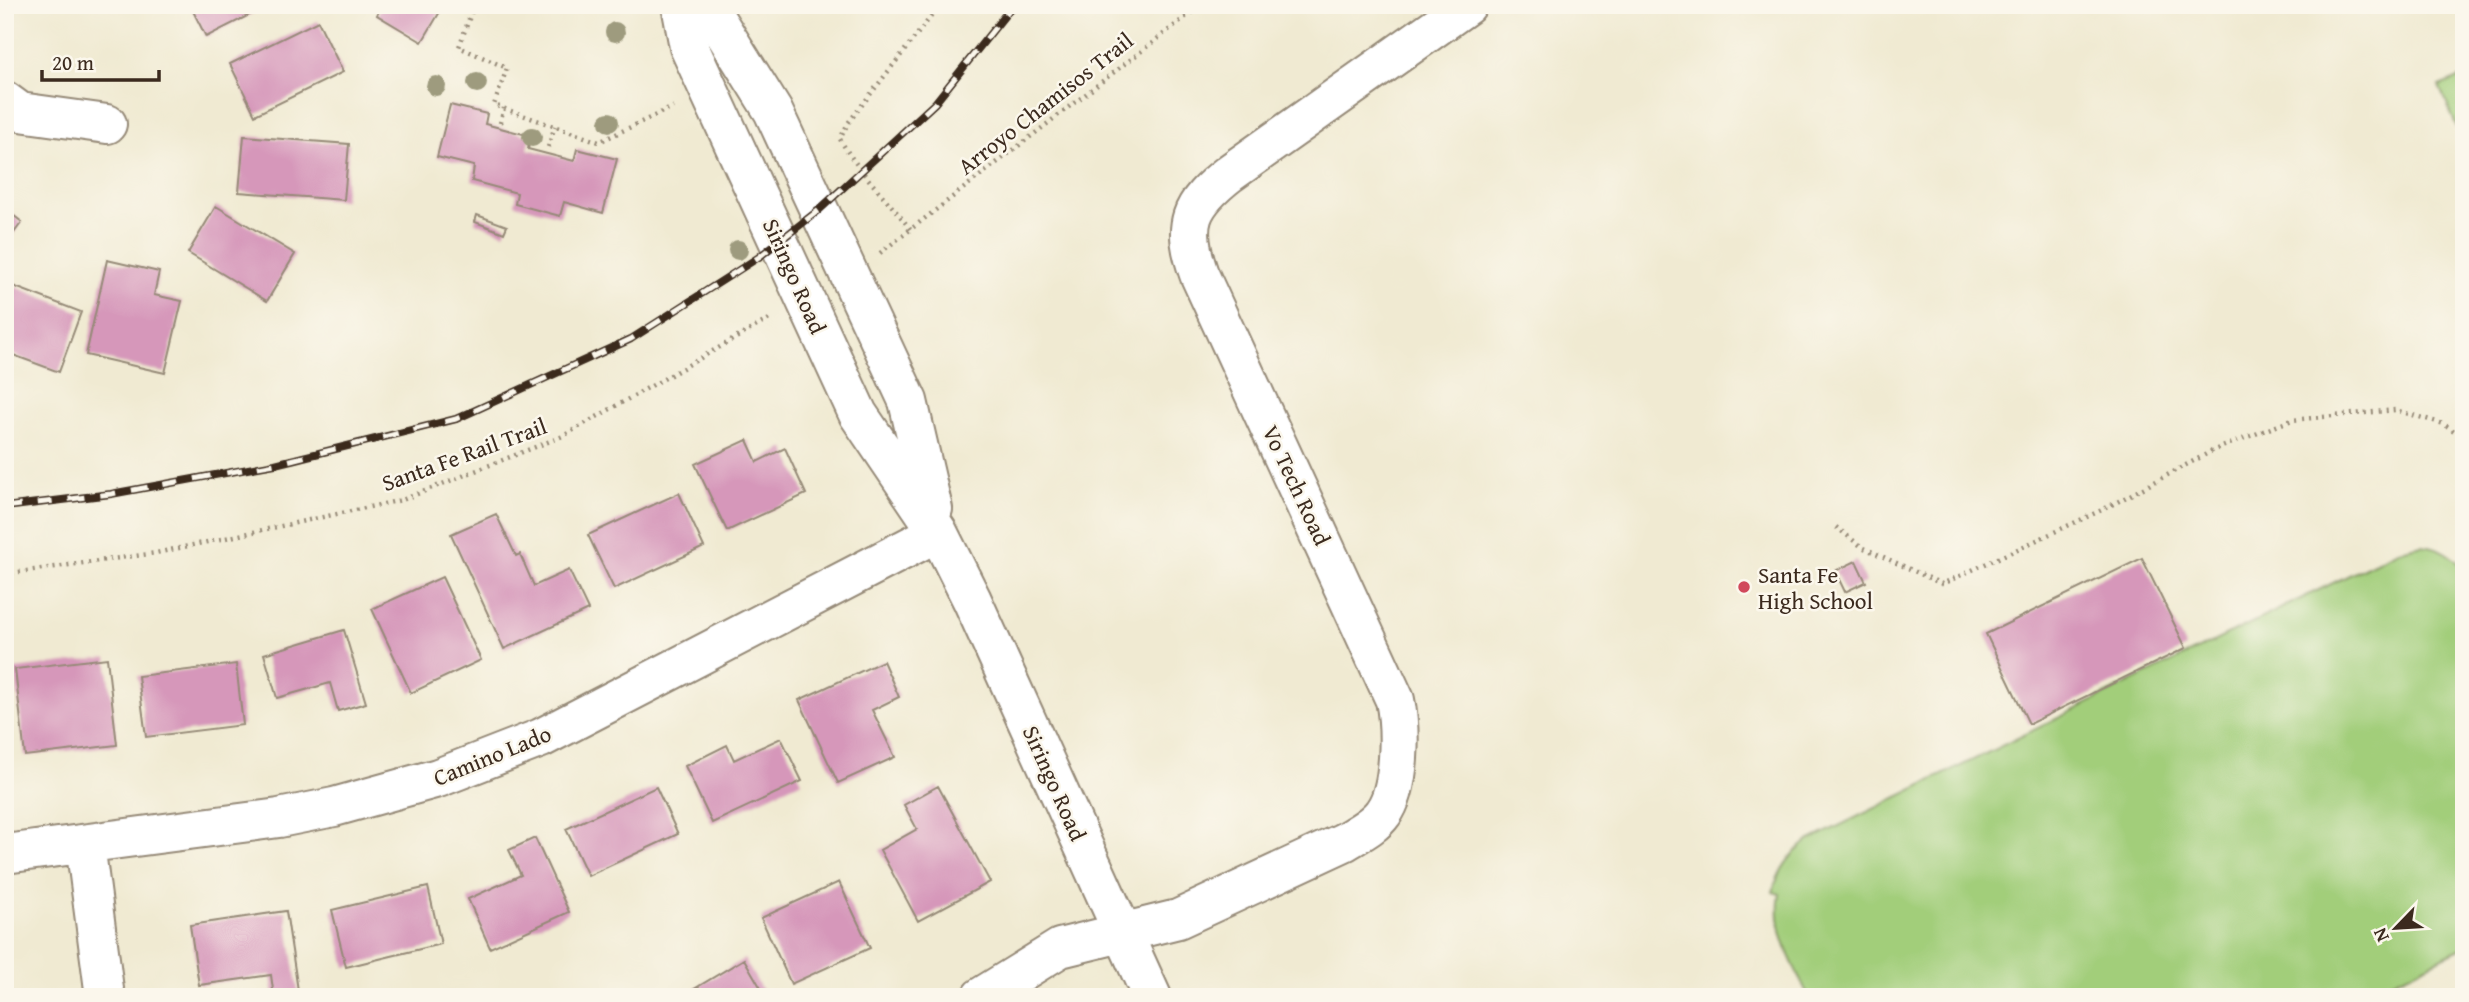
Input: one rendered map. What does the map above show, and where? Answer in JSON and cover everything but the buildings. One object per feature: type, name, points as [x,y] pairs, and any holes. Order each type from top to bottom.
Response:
[{"type":"street","name":"Siringo Road","points":[[681,5],[690,47],[858,414],[938,532],[972,600],[1152,997]]},
{"type":"street","name":"Siringo Road","points":[[707,5],[773,111],[908,401],[938,532]]},
{"type":"street","name":"Vo Tech Road","points":[[981,997],[1060,948],[1178,919],[1344,842],[1384,813],[1393,789],[1399,751],[1395,700],[1199,274],[1190,240],[1191,219],[1199,200],[1222,179],[1467,5]]},
{"type":"street","points":[[5,101],[20,112],[107,124]]},
{"type":"street","name":"Camino Lado","points":[[5,853],[230,825],[334,807],[438,778],[541,738],[938,532]]},
{"type":"street","points":[[85,844],[105,997]]},
{"type":"path","points":[[474,5],[459,47],[507,68],[494,105],[599,142],[664,112]]},
{"type":"path","name":"Arroyo Chamisos Trail","points":[[940,5],[848,123],[840,139],[851,159],[887,198],[910,229],[1201,5]]},
{"type":"path","points":[[500,123],[504,108]]},
{"type":"path","points":[[548,147],[555,126]]},
{"type":"path","name":"Santa Fe Rail Trail","points":[[5,573],[156,552],[402,500],[563,436],[776,315]]},
{"type":"path","points":[[1836,527],[1862,547],[1942,584],[2104,509],[2214,450],[2292,419],[2395,410],[2444,424],[2464,439]]},
{"type":"green space","points":[[2464,76],[2464,143],[2439,86]]},
{"type":"green space","points":[[2422,545],[2445,552],[2464,569],[2464,947],[2361,997],[1809,997],[1782,935],[1779,921],[1780,894],[1773,892],[1786,863],[1808,841],[2400,550]]},
{"type":"railway","points":[[5,507],[111,494],[275,464],[456,419],[631,339],[759,257],[819,210],[935,103],[1013,5]]},
{"type":"place","name":"Santa Fe High School","points":[[1744,587]]}]
